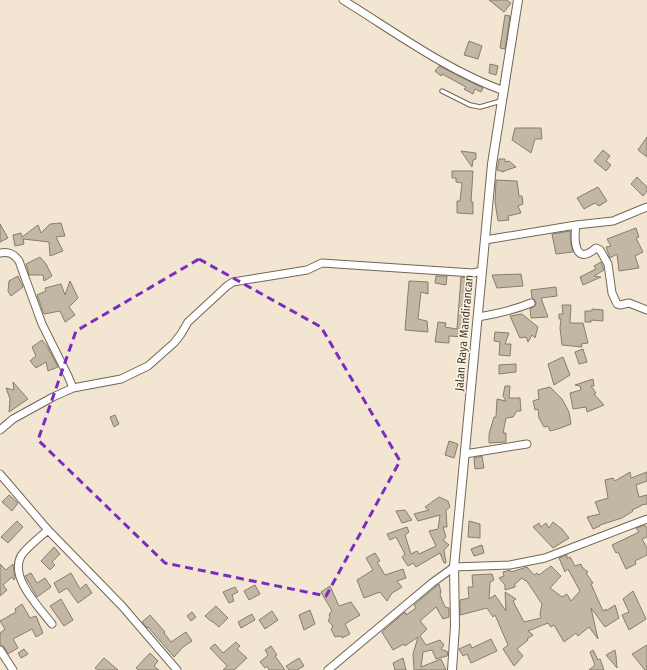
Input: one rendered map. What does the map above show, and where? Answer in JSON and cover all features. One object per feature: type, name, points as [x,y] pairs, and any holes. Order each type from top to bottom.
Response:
[{"type":"street","points":[[343,0],[455,70],[504,91]]},
{"type":"street","name":"Jalan Raya Mandirancan","points":[[452,670],[455,626],[454,567],[492,164],[518,0]]},
{"type":"street","points":[[485,240],[576,225],[614,221],[647,207]]},
{"type":"street","points":[[576,225],[574,240],[576,250],[581,254],[590,254],[596,248],[600,250],[608,264],[612,293],[617,304],[620,305],[629,303],[647,310]]},
{"type":"street","points":[[0,253],[9,252],[15,255],[19,261],[42,324],[73,388]]},
{"type":"street","points":[[0,430],[13,418],[53,396],[73,388],[121,378],[148,366],[174,343],[182,334],[188,322],[233,282],[307,270],[322,263],[473,273],[482,271]]},
{"type":"street","points":[[478,316],[491,315],[517,309],[531,303]]},
{"type":"street","points":[[465,454],[527,444]]},
{"type":"street","points":[[0,475],[48,530],[122,606],[177,670]]},
{"type":"street","points":[[328,670],[432,583],[454,567],[510,565],[545,558],[647,520]]},
{"type":"street","points":[[48,530],[22,555],[19,563],[21,580],[24,588],[52,624]]},
{"type":"street","points":[[0,650],[14,670]]},
{"type":"lane","points":[[442,91],[470,105],[480,107],[502,100]]},
{"type":"highlighted area","points":[[199,259],[321,327],[400,461],[326,596],[165,563],[38,440],[76,331]]},
{"type":"building","points":[[489,0],[507,0],[511,3],[504,12]]},
{"type":"building","points":[[505,15],[510,16],[505,49],[500,48]]},
{"type":"building","points":[[469,41],[482,46],[478,59],[464,55]]},
{"type":"building","points":[[490,64],[498,66],[496,75],[489,73]]},
{"type":"building","points":[[439,66],[483,88],[481,92],[475,89],[473,94],[464,89],[466,87],[442,74],[441,76],[435,71]]},
{"type":"building","points":[[515,128],[541,128],[542,139],[535,139],[531,153],[512,140]]},
{"type":"building","points":[[647,137],[647,157],[638,150]]},
{"type":"building","points":[[603,150],[610,156],[606,161],[611,165],[606,171],[594,161]]},
{"type":"building","points":[[461,151],[476,153],[476,159],[473,160],[472,167]]},
{"type":"building","points":[[499,159],[505,159],[505,162],[509,161],[516,167],[504,172],[497,170]]},
{"type":"building","points":[[452,171],[473,171],[471,202],[473,202],[473,214],[457,213],[457,201],[460,201],[462,183],[456,182],[456,178],[452,178]]},
{"type":"building","points":[[637,177],[647,187],[647,191],[643,196],[631,184]]},
{"type":"building","points":[[496,180],[517,181],[519,196],[522,196],[523,204],[518,206],[521,213],[508,216],[509,220],[498,221],[495,202]]},
{"type":"building","points":[[598,187],[607,201],[599,206],[595,203],[584,209],[577,198]]},
{"type":"building","points":[[61,223],[65,236],[56,237],[63,251],[50,256],[49,242],[23,239],[24,244],[15,246],[13,235],[21,233],[22,237],[38,225],[41,233],[50,224]]},
{"type":"building","points":[[0,224],[8,238],[0,242]]},
{"type":"building","points":[[636,228],[639,237],[636,238],[643,252],[635,256],[639,268],[619,271],[617,254],[610,258],[606,247],[611,246],[607,239]]},
{"type":"building","points":[[570,231],[573,252],[556,254],[552,234]]},
{"type":"building","points":[[40,257],[46,264],[52,276],[44,281],[43,275],[29,275],[26,264]]},
{"type":"building","points":[[601,262],[604,270],[594,276],[601,277],[583,285],[580,277],[596,269],[594,266]]},
{"type":"building","points":[[521,274],[523,286],[497,288],[492,275]]},
{"type":"building","points":[[18,276],[23,287],[11,296],[8,291],[9,281]]},
{"type":"building","points":[[436,276],[447,276],[446,285],[435,283]]},
{"type":"building","points":[[461,277],[470,278],[466,337],[449,336],[449,343],[435,342],[438,322],[446,323],[445,327],[457,329]]},
{"type":"building","points":[[70,281],[78,298],[69,307],[75,315],[65,322],[60,311],[44,314],[37,295],[46,291],[45,288],[61,284],[65,295]]},
{"type":"building","points":[[409,281],[428,282],[428,294],[421,292],[418,319],[427,321],[428,332],[405,330]]},
{"type":"building","points":[[556,287],[557,296],[541,298],[548,317],[531,318],[530,309],[535,306],[536,303],[532,298],[531,290]]},
{"type":"building","points":[[562,305],[571,305],[570,323],[583,323],[588,343],[581,344],[582,347],[562,345],[560,328],[561,319],[559,319],[559,314],[563,314]]},
{"type":"building","points":[[592,309],[603,310],[603,321],[591,320],[591,322],[585,322],[585,311],[592,311]]},
{"type":"building","points":[[522,314],[538,327],[535,338],[532,335],[528,342],[526,337],[520,338],[510,316]]},
{"type":"building","points":[[495,332],[509,333],[505,344],[511,344],[510,356],[499,355],[500,342],[494,341]]},
{"type":"building","points":[[42,340],[47,346],[58,367],[48,371],[46,362],[36,368],[30,361],[36,356],[32,347]]},
{"type":"building","points":[[583,349],[587,362],[579,364],[575,352]]},
{"type":"building","points":[[563,357],[570,375],[554,385],[548,364]]},
{"type":"building","points":[[516,364],[516,372],[499,374],[499,365]]},
{"type":"building","points":[[593,379],[594,386],[591,386],[596,393],[594,394],[604,405],[587,412],[586,407],[573,409],[570,393],[581,390],[580,386],[575,385]]},
{"type":"building","points":[[13,382],[28,399],[9,412],[10,399],[6,388],[14,390]]},
{"type":"building","points":[[505,386],[510,386],[509,398],[520,398],[521,411],[517,411],[513,417],[506,418],[503,433],[506,433],[506,442],[489,443],[489,434],[494,417],[496,417],[497,399],[506,401],[503,396]]},
{"type":"building","points":[[550,387],[562,399],[569,412],[571,424],[550,431],[548,426],[544,427],[539,418],[538,409],[535,410],[533,401],[539,399],[538,390]]},
{"type":"building","points":[[115,415],[119,424],[114,427],[110,417]]},
{"type":"building","points":[[449,441],[458,444],[454,458],[445,455]]},
{"type":"building","points":[[482,456],[484,468],[475,469],[474,458]]},
{"type":"building","points":[[630,472],[631,478],[647,472],[647,481],[636,485],[639,497],[647,495],[647,504],[641,505],[632,510],[633,511],[622,518],[600,525],[593,529],[587,517],[600,514],[595,502],[608,498],[605,480],[613,478],[615,481]]},
{"type":"building","points":[[9,495],[18,503],[12,511],[2,502]]},
{"type":"building","points":[[439,497],[448,501],[450,507],[446,510],[447,527],[443,527],[446,537],[443,540],[449,545],[444,550],[446,563],[444,563],[440,553],[416,567],[413,563],[408,566],[402,557],[405,554],[396,537],[390,540],[387,534],[407,527],[409,532],[405,535],[411,554],[417,551],[419,554],[436,546],[429,531],[438,529],[440,515],[418,521],[414,514],[429,510],[425,507]]},
{"type":"building","points":[[405,510],[412,520],[402,523],[396,511]]},
{"type":"building","points":[[17,521],[23,527],[8,543],[1,537]]},
{"type":"building","points":[[469,521],[480,524],[480,538],[468,537]]},
{"type":"building","points":[[553,522],[562,529],[569,538],[553,548],[533,527],[539,523],[541,527],[546,523],[549,528]]},
{"type":"building","points":[[645,525],[647,529],[647,537],[642,539],[647,548],[647,555],[635,561],[636,564],[626,569],[618,552],[616,553],[612,545],[639,532],[636,528]]},
{"type":"building","points":[[482,545],[484,553],[474,556],[471,549]]},
{"type":"building","points":[[54,547],[60,554],[52,562],[55,565],[50,570],[41,561]]},
{"type":"building","points":[[375,553],[380,561],[377,562],[385,575],[403,569],[406,578],[397,581],[402,587],[392,593],[387,601],[380,592],[364,598],[357,580],[373,570],[366,558]]},
{"type":"building","points":[[567,555],[567,559],[570,557],[575,566],[581,564],[582,567],[588,572],[586,573],[593,583],[591,584],[603,611],[606,609],[606,611],[615,605],[619,618],[605,627],[591,608],[598,639],[589,627],[578,636],[576,633],[564,642],[554,625],[551,627],[548,623],[528,631],[533,635],[517,649],[523,656],[514,666],[503,649],[508,645],[495,615],[493,617],[487,608],[460,615],[460,600],[469,598],[468,587],[473,587],[472,575],[492,574],[494,580],[490,582],[489,599],[495,595],[506,611],[505,592],[516,599],[513,601],[524,622],[541,618],[540,614],[542,604],[526,580],[525,581],[522,578],[515,584],[515,587],[505,590],[505,585],[499,578],[504,576],[503,572],[510,570],[511,572],[527,567],[534,575],[537,573],[539,575],[551,566],[561,576],[550,588],[562,597],[567,594],[571,601],[580,591],[568,569],[565,572],[559,558]]},
{"type":"building","points":[[0,564],[6,570],[13,564],[15,578],[14,580],[12,577],[3,585],[7,590],[0,596]]},
{"type":"building","points":[[31,573],[37,583],[45,578],[51,587],[37,597],[25,576]]},
{"type":"building","points":[[71,573],[80,589],[86,584],[92,593],[78,603],[67,588],[59,593],[54,583]]},
{"type":"building","points":[[439,584],[441,592],[440,595],[445,607],[449,608],[449,617],[443,619],[436,607],[420,621],[427,629],[420,636],[426,645],[440,640],[444,645],[441,649],[448,652],[447,656],[436,659],[432,650],[423,652],[421,667],[441,659],[446,670],[414,670],[413,654],[418,637],[405,646],[404,644],[393,650],[382,632],[405,612],[406,615],[416,608],[414,605]]},
{"type":"building","points":[[255,585],[260,594],[249,600],[244,591]]},
{"type":"building","points":[[330,586],[339,606],[351,602],[360,615],[345,624],[350,634],[342,638],[342,636],[335,637],[331,629],[333,626],[328,621],[330,617],[329,614],[332,611],[321,592]]},
{"type":"building","points":[[235,587],[238,592],[232,595],[234,601],[229,603],[223,592]]},
{"type":"building","points":[[633,591],[646,619],[629,630],[622,615],[629,612],[623,599]]},
{"type":"building","points":[[61,599],[73,620],[64,626],[50,606]]},
{"type":"building","points":[[22,604],[30,618],[36,616],[43,633],[36,637],[32,629],[13,639],[18,648],[8,654],[4,647],[0,645],[0,633],[5,629],[0,621],[16,612],[15,609]]},
{"type":"building","points":[[216,606],[228,618],[219,627],[205,616]]},
{"type":"building","points":[[310,610],[315,624],[304,630],[299,615]]},
{"type":"building","points":[[272,611],[278,620],[265,629],[259,620]]},
{"type":"building","points":[[192,612],[196,617],[191,621],[187,616]]},
{"type":"building","points":[[252,614],[255,620],[241,628],[238,622]]},
{"type":"building","points":[[150,615],[165,632],[164,633],[171,642],[186,632],[192,641],[183,647],[174,657],[142,622]]},
{"type":"building","points":[[491,639],[497,651],[471,663],[467,654],[463,656],[459,649],[470,644],[472,648]]},
{"type":"building","points":[[236,642],[240,646],[237,649],[247,658],[234,670],[223,670],[227,666],[210,648],[215,644],[223,653]]},
{"type":"building","points":[[647,645],[647,670],[645,670],[632,654]]},
{"type":"building","points":[[271,646],[277,655],[275,656],[285,670],[269,670],[267,666],[265,668],[260,662],[268,655],[265,650]]},
{"type":"building","points":[[24,649],[28,654],[21,658],[18,653]]},
{"type":"building","points":[[593,650],[598,660],[600,659],[604,670],[589,670],[595,665],[590,652]]},
{"type":"building","points":[[615,650],[616,656],[617,668],[606,655]]},
{"type":"building","points":[[150,653],[158,661],[154,666],[159,670],[139,670],[136,668]]},
{"type":"building","points":[[104,658],[118,670],[98,670],[95,668]]},
{"type":"building","points":[[299,658],[304,666],[297,670],[289,670],[286,666]]},
{"type":"building","points":[[403,658],[406,670],[395,670],[393,663]]}]
